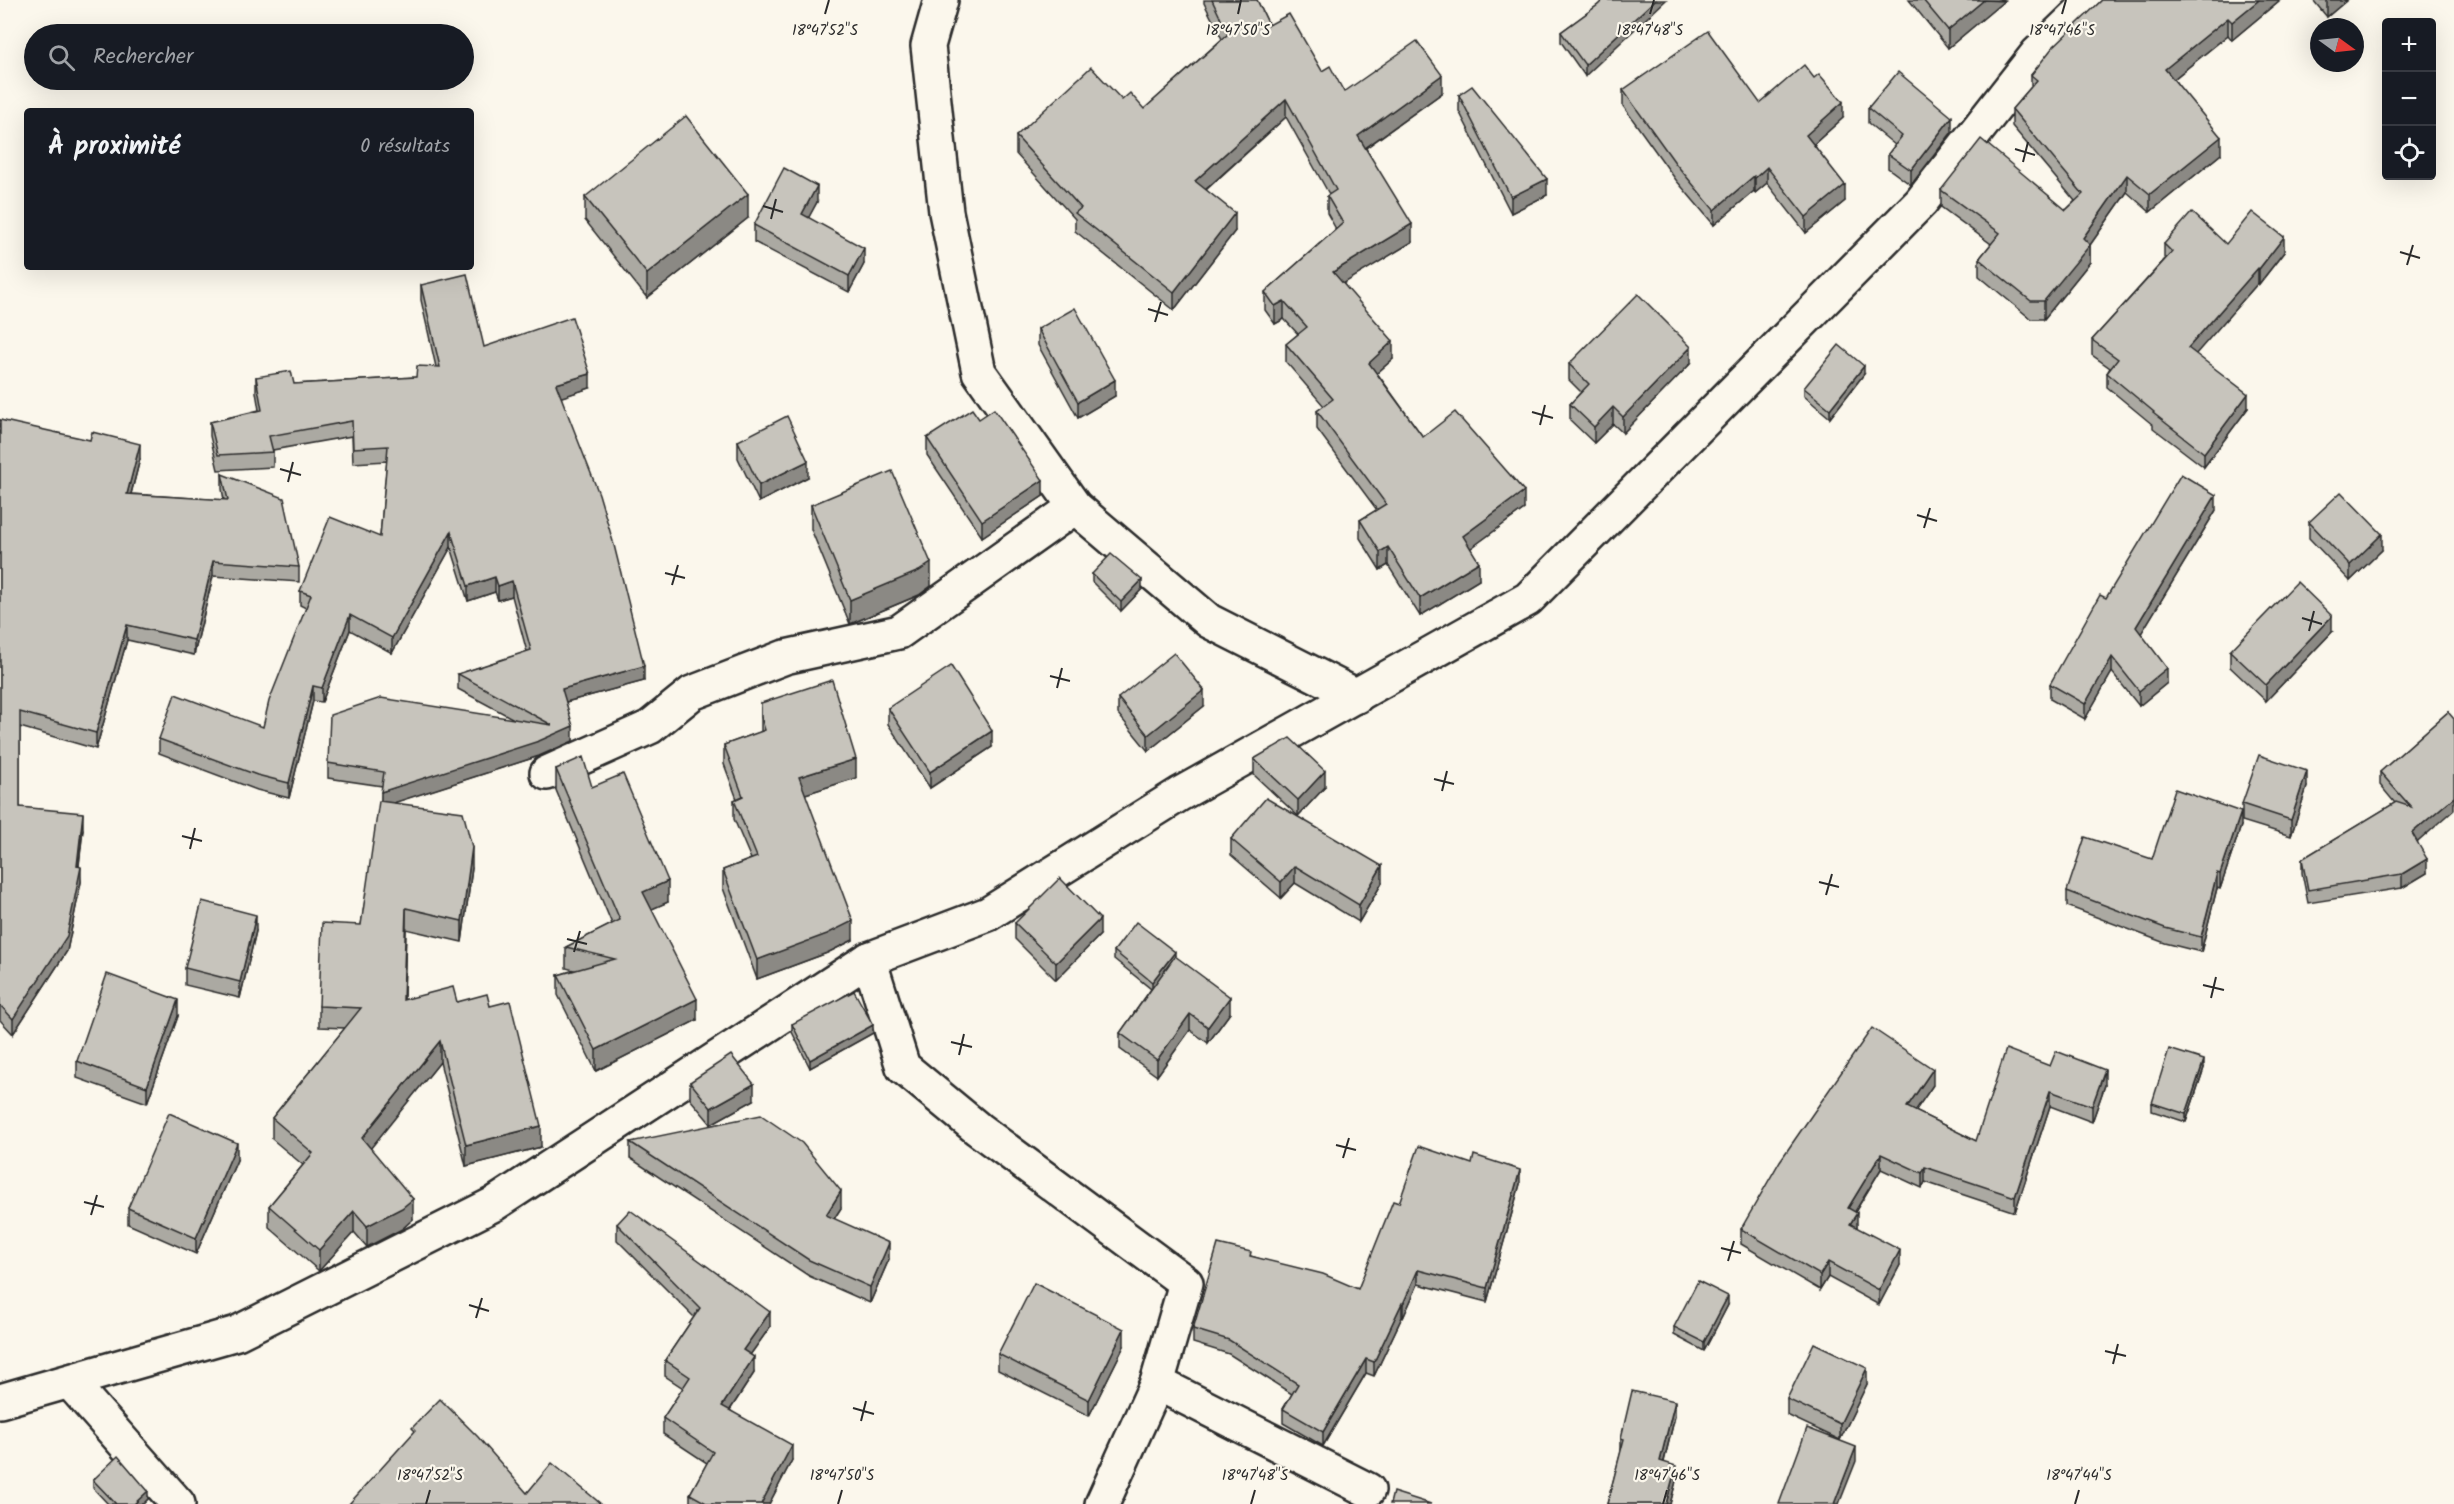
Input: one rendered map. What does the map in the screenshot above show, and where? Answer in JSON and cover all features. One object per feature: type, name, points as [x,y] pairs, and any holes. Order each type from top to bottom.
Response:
[{"type":"street","points":[[941,0],[928,46],[946,212],[979,372],[1075,507],[1209,621],[1357,696]]},
{"type":"street","points":[[0,1401],[70,1383],[237,1333],[494,1204],[869,959],[988,914],[1180,794],[1528,599],[1921,202],[2037,54],[2093,0]]},
{"type":"street","points":[[547,773],[650,727],[692,693],[785,657],[899,632],[1075,507]]},
{"type":"street","points":[[869,959],[903,1067],[978,1129],[1186,1283],[1157,1383],[1102,1504]]},
{"type":"street","points":[[70,1383],[178,1504]]},
{"type":"street","points":[[1157,1383],[1368,1490]]},
{"type":"building","points":[[1212,0],[1257,0],[1269,25],[1289,14],[1322,71],[1330,66],[1344,92],[1417,41],[1442,75],[1358,136],[1412,224],[1333,272],[1393,341],[1369,363],[1423,437],[1455,412],[1524,491],[1463,536],[1479,562],[1420,598],[1388,547],[1380,552],[1360,520],[1386,504],[1317,411],[1333,399],[1286,344],[1307,327],[1284,301],[1275,306],[1265,292],[1343,223],[1327,196],[1336,190],[1286,99],[1195,181],[1235,213],[1174,292],[1075,213],[1081,208],[1016,136],[1091,67],[1122,100],[1130,93],[1144,109],[1228,34]]},
{"type":"building","points":[[1603,0],[1655,0],[1585,65],[1561,32]]},
{"type":"building","points":[[1923,0],[1984,0],[1948,30]]},
{"type":"building","points":[[2102,0],[2259,0],[2232,22],[2228,18],[2165,69],[2221,137],[2150,194],[2127,175],[2083,238],[2090,245],[2044,301],[2031,301],[1979,259],[2000,233],[1941,190],[1981,139],[2066,210],[2083,194],[2012,109],[2037,80],[2031,75],[2053,47]]},
{"type":"building","points":[[1708,31],[1760,103],[1804,65],[1814,78],[1819,74],[1843,102],[1806,135],[1845,185],[1806,217],[1767,167],[1714,210],[1676,164],[1623,90]]},
{"type":"building","points":[[1898,72],[1952,117],[1911,170],[1888,154],[1902,136],[1868,108]]},
{"type":"building","points":[[1472,86],[1547,179],[1511,197],[1459,95]]},
{"type":"building","points":[[686,116],[748,194],[647,274],[585,197]]},
{"type":"building","points":[[784,168],[817,186],[802,214],[864,248],[849,276],[754,225]]},
{"type":"building","points":[[2192,212],[2226,244],[2252,212],[2284,237],[2259,269],[2188,348],[2248,394],[2204,453],[2107,373],[2118,359],[2092,340],[2172,252],[2164,244]]},
{"type":"building","points":[[467,274],[484,347],[572,317],[590,374],[556,384],[599,494],[644,666],[562,689],[573,726],[539,741],[381,792],[384,772],[328,763],[330,715],[381,698],[552,725],[458,674],[531,650],[512,581],[498,586],[495,577],[468,586],[451,532],[392,638],[350,615],[322,688],[313,686],[289,783],[257,775],[159,739],[175,694],[263,727],[269,701],[311,595],[300,591],[330,517],[380,537],[388,446],[353,448],[352,421],[269,436],[273,452],[218,455],[210,422],[262,410],[256,377],[291,371],[294,384],[416,377],[417,366],[440,367],[421,285]]},
{"type":"building","points":[[1638,294],[1691,347],[1623,417],[1613,407],[1594,427],[1570,404],[1589,384],[1569,364]]},
{"type":"building","points":[[1075,308],[1115,380],[1078,402],[1038,329]]},
{"type":"building","points":[[1839,345],[1864,366],[1830,409],[1804,388]]},
{"type":"building","points":[[972,409],[979,419],[994,409],[1043,480],[982,521],[927,438]]},
{"type":"building","points":[[787,416],[808,461],[759,485],[738,441]]},
{"type":"building","points":[[0,420],[90,440],[92,432],[140,444],[127,494],[228,500],[222,474],[284,498],[299,567],[213,561],[194,640],[127,625],[96,733],[20,712],[20,807],[83,813],[77,866],[81,867],[67,936],[13,1019],[0,1005]]},
{"type":"building","points":[[892,471],[931,563],[919,571],[850,600],[811,505]]},
{"type":"building","points":[[2181,474],[2216,495],[2136,627],[2167,668],[2139,691],[2112,657],[2085,704],[2050,684],[2100,595],[2106,598]]},
{"type":"building","points":[[2341,492],[2382,534],[2350,565],[2309,522]]},
{"type":"building","points":[[1111,554],[1142,580],[1121,602],[1092,574]]},
{"type":"building","points":[[2297,582],[2332,616],[2266,685],[2230,651]]},
{"type":"building","points":[[1174,653],[1204,690],[1148,735],[1118,698]]},
{"type":"building","points":[[951,666],[992,731],[930,772],[888,708]]},
{"type":"building","points":[[832,680],[856,759],[799,777],[853,921],[827,934],[757,960],[723,870],[757,857],[734,800],[743,796],[724,745],[765,730],[761,717],[761,703]]},
{"type":"building","points":[[2448,712],[2454,719],[2454,797],[2412,833],[2427,859],[2402,874],[2308,890],[2302,859],[2396,802],[2411,807],[2380,772]]},
{"type":"building","points":[[1290,738],[1325,771],[1298,800],[1254,759]]},
{"type":"building","points":[[2259,755],[2307,771],[2291,820],[2242,804]]},
{"type":"building","points":[[583,757],[592,787],[623,774],[668,881],[643,892],[697,999],[596,1050],[558,975],[615,959],[566,947],[620,920],[556,769]]},
{"type":"building","points":[[2175,789],[2241,812],[2220,874],[2217,873],[2201,937],[2165,928],[2067,891],[2085,837],[2152,859]]},
{"type":"building","points":[[1266,798],[1382,866],[1359,905],[1295,866],[1281,882],[1231,839]]},
{"type":"building","points":[[379,801],[463,812],[472,847],[462,921],[406,908],[403,1000],[453,987],[457,1002],[487,994],[490,1006],[510,1001],[541,1126],[466,1145],[440,1041],[362,1138],[413,1199],[402,1208],[367,1226],[354,1211],[319,1250],[269,1206],[313,1153],[272,1118],[361,1008],[319,1006],[322,923],[361,925]]},
{"type":"building","points":[[1060,878],[1100,919],[1056,963],[1015,923]]},
{"type":"building","points":[[202,901],[256,915],[240,982],[185,968]]},
{"type":"building","points":[[1136,922],[1175,952],[1152,982],[1114,951]]},
{"type":"building","points":[[1175,956],[1230,997],[1208,1027],[1190,1014],[1157,1060],[1120,1033]]},
{"type":"building","points":[[107,974],[178,1000],[147,1087],[77,1061]]},
{"type":"building","points":[[854,991],[873,1025],[810,1060],[792,1024]]},
{"type":"building","points":[[1872,1028],[1933,1069],[1907,1107],[1976,1141],[2006,1049],[2050,1066],[2056,1051],[2105,1070],[2092,1106],[2050,1091],[2015,1197],[1925,1167],[1922,1173],[1881,1154],[1848,1208],[1857,1213],[1850,1224],[1900,1250],[1879,1290],[1828,1262],[1820,1275],[1741,1229],[1780,1161]]},
{"type":"building","points":[[2169,1049],[2204,1060],[2186,1114],[2152,1103]]},
{"type":"building","points":[[731,1055],[754,1084],[711,1108],[690,1082]]},
{"type":"building","points":[[169,1113],[237,1143],[196,1238],[128,1208]]},
{"type":"building","points":[[761,1115],[802,1143],[841,1191],[826,1215],[889,1243],[870,1287],[809,1260],[630,1142]]},
{"type":"building","points":[[1419,1146],[1472,1164],[1474,1155],[1520,1170],[1487,1288],[1418,1270],[1374,1362],[1366,1359],[1323,1432],[1283,1409],[1298,1384],[1229,1340],[1193,1329],[1218,1244],[1251,1252],[1250,1256],[1323,1274],[1358,1289],[1393,1201],[1399,1203]]},
{"type":"building","points":[[630,1210],[770,1312],[743,1350],[754,1357],[722,1406],[792,1445],[761,1504],[708,1504],[690,1494],[713,1452],[663,1418],[690,1377],[665,1360],[700,1308],[617,1224]]},
{"type":"building","points":[[1698,1281],[1728,1296],[1704,1342],[1674,1327]]},
{"type":"building","points":[[1034,1283],[1124,1329],[1089,1400],[998,1354]]},
{"type":"building","points":[[1814,1343],[1867,1368],[1840,1424],[1787,1399]]},
{"type":"building","points":[[1632,1391],[1675,1401],[1660,1461],[1676,1466],[1666,1504],[1607,1504],[1624,1439],[1621,1438]]},
{"type":"building","points":[[440,1399],[478,1437],[527,1493],[552,1463],[601,1504],[349,1504],[415,1431],[412,1428]]},
{"type":"building","points":[[1807,1428],[1856,1447],[1834,1504],[1779,1504]]},
{"type":"building","points":[[118,1456],[148,1491],[134,1504],[116,1504],[93,1480]]},
{"type":"building","points":[[1393,1492],[1431,1504],[1390,1504]]}]
